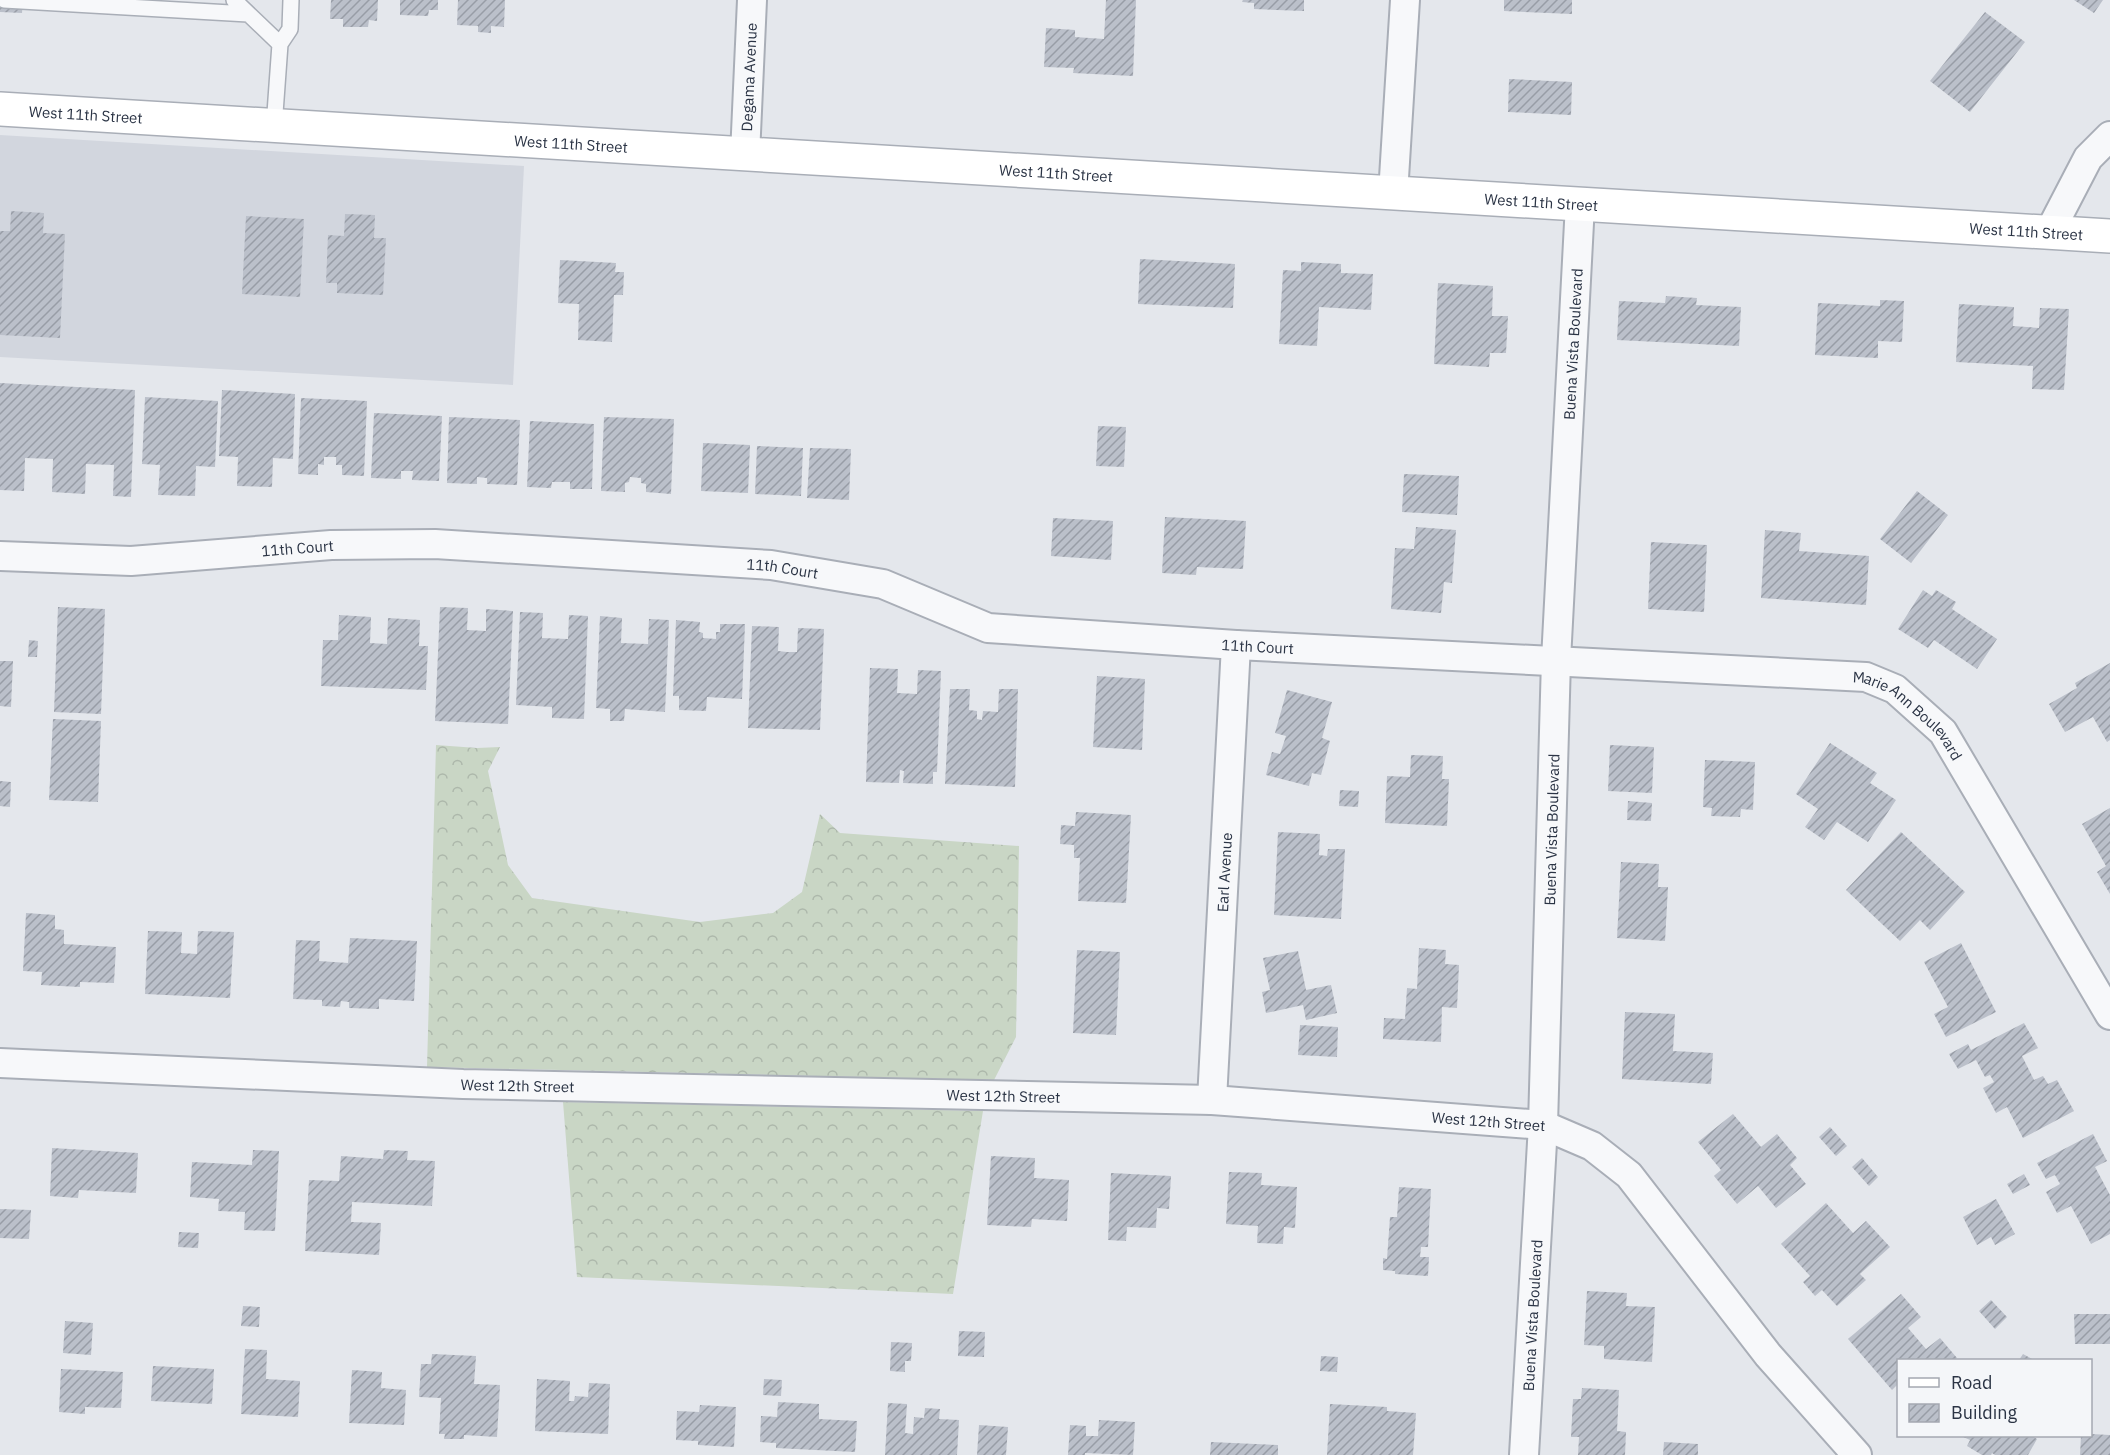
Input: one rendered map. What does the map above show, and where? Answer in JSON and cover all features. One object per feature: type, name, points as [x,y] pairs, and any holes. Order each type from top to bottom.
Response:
[{"type":"main road","name":"West 11th Street","points":[[0,109],[2110,236]]},
{"type":"street","name":"Degama Avenue","points":[[745,155],[752,0]]},
{"type":"street","points":[[1393,194],[1405,0]]},
{"type":"street","points":[[2049,233],[2088,158],[2110,136]]},
{"type":"street","name":"Buena Vista Boulevard","points":[[1524,1455],[1543,1125],[1556,660],[1580,204]]},
{"type":"street","name":"11th Court","points":[[0,556],[131,561],[331,545],[435,544],[771,565],[883,584],[988,628],[1236,645],[1556,660]]},
{"type":"street","name":"Earl Avenue","points":[[1212,1100],[1236,645]]},
{"type":"street","name":"Marie Ann Boulevard","points":[[1556,660],[1866,677],[1895,689],[1943,732],[2110,1015]]},
{"type":"street","name":"West 12th Street","points":[[0,1063],[463,1084],[1212,1100],[1543,1125],[1592,1146],[1629,1175],[1768,1355],[1857,1455]]},
{"type":"lane","points":[[4,0],[248,14]]},
{"type":"lane","points":[[234,0],[279,44]]},
{"type":"lane","points":[[274,127],[279,44],[290,29],[291,0]]},
{"type":"shaded area","points":[[0,135],[524,166],[513,385],[0,357]]},
{"type":"green space","points":[[436,745],[500,747],[488,771],[508,865],[532,898],[700,922],[773,913],[802,892],[820,814],[840,833],[1019,846],[1016,1037],[994,1080],[427,1067]]},
{"type":"green space","points":[[563,1102],[983,1111],[953,1294],[577,1277]]},
{"type":"building","points":[[0,0],[23,0],[22,13],[0,12]]},
{"type":"building","points":[[331,0],[378,0],[377,21],[369,20],[368,27],[343,27],[343,19],[330,19]]},
{"type":"building","points":[[400,0],[438,0],[438,10],[429,10],[428,16],[400,15]]},
{"type":"building","points":[[458,0],[505,0],[504,27],[491,26],[491,33],[478,32],[478,26],[457,25]]},
{"type":"building","points":[[1106,0],[1136,0],[1133,76],[1073,73],[1074,68],[1044,67],[1046,28],[1075,30],[1075,37],[1104,39]]},
{"type":"building","points":[[1243,0],[1304,0],[1304,11],[1254,9],[1254,3],[1242,2]]},
{"type":"building","points":[[1504,0],[1572,0],[1572,14],[1504,11]]},
{"type":"building","points":[[2074,0],[2103,0],[2094,13]]},
{"type":"building","points":[[1985,12],[2025,42],[1970,112],[1930,81]]},
{"type":"building","points":[[1509,79],[1572,82],[1571,115],[1508,112]]},
{"type":"building","points":[[11,211],[44,213],[43,233],[65,234],[60,338],[0,335],[0,231],[10,231]]},
{"type":"building","points":[[345,214],[375,215],[374,238],[386,238],[383,295],[337,293],[337,283],[326,283],[328,235],[344,236]]},
{"type":"building","points":[[246,216],[304,219],[300,297],[242,294]]},
{"type":"building","points":[[1140,259],[1235,264],[1233,308],[1138,304]]},
{"type":"building","points":[[560,260],[616,263],[615,272],[624,272],[623,295],[614,295],[612,342],[578,340],[579,304],[558,303]]},
{"type":"building","points":[[1301,262],[1341,264],[1341,273],[1373,274],[1371,310],[1319,307],[1317,346],[1279,344],[1283,270],[1301,271]]},
{"type":"building","points":[[1438,283],[1493,286],[1492,316],[1508,316],[1506,353],[1490,353],[1489,367],[1434,364]]},
{"type":"building","points":[[1666,296],[1697,298],[1696,305],[1741,307],[1739,346],[1617,340],[1619,301],[1665,303]]},
{"type":"building","points":[[1880,300],[1904,301],[1902,342],[1878,341],[1878,358],[1815,355],[1818,303],[1880,306]]},
{"type":"building","points":[[1959,304],[2014,307],[2013,326],[2039,328],[2040,308],[2069,309],[2064,390],[2032,389],[2033,366],[1956,362]]},
{"type":"building","points":[[0,383],[135,390],[131,497],[113,496],[114,465],[86,464],[85,494],[52,492],[53,459],[25,458],[24,491],[0,490]]},
{"type":"building","points":[[222,390],[295,394],[293,459],[273,458],[272,487],[237,486],[238,457],[219,456]]},
{"type":"building","points":[[145,397],[218,401],[215,467],[196,466],[195,496],[158,495],[160,465],[142,464]]},
{"type":"building","points":[[301,398],[367,401],[364,476],[342,475],[342,465],[336,465],[336,457],[324,457],[324,465],[318,464],[318,475],[298,474]]},
{"type":"building","points":[[374,413],[442,416],[439,481],[412,480],[413,471],[401,471],[401,479],[371,478]]},
{"type":"building","points":[[449,417],[520,420],[517,485],[487,484],[487,478],[477,477],[477,484],[447,483]]},
{"type":"building","points":[[604,417],[674,419],[671,494],[646,492],[646,484],[641,483],[641,478],[630,477],[629,482],[625,483],[625,492],[601,491]]},
{"type":"building","points":[[530,421],[594,424],[592,489],[570,489],[570,482],[552,482],[551,488],[527,487]]},
{"type":"building","points":[[1098,426],[1126,427],[1124,467],[1096,466]]},
{"type":"building","points":[[703,443],[750,445],[748,493],[701,491]]},
{"type":"building","points":[[757,446],[803,448],[801,496],[755,494]]},
{"type":"building","points":[[810,448],[851,449],[849,500],[807,498]]},
{"type":"building","points":[[1404,474],[1459,476],[1457,515],[1402,512]]},
{"type":"building","points":[[1917,491],[1948,515],[1911,563],[1880,539]]},
{"type":"building","points":[[1165,517],[1246,521],[1243,569],[1197,567],[1196,575],[1162,573]]},
{"type":"building","points":[[1053,518],[1113,521],[1111,560],[1051,556]]},
{"type":"building","points":[[1416,527],[1456,530],[1452,583],[1444,582],[1441,613],[1391,609],[1395,548],[1414,549]]},
{"type":"building","points":[[1765,530],[1801,533],[1799,551],[1869,556],[1866,605],[1761,598]]},
{"type":"building","points":[[1651,542],[1707,545],[1704,612],[1648,609]]},
{"type":"building","points":[[1923,590],[1932,596],[1936,590],[1956,602],[1952,609],[1997,639],[1977,669],[1934,640],[1928,648],[1898,629]]},
{"type":"building","points":[[58,607],[105,609],[101,714],[54,712]]},
{"type":"building","points":[[440,607],[468,608],[467,630],[486,631],[486,609],[513,611],[508,724],[435,721]]},
{"type":"building","points":[[520,612],[543,613],[542,638],[568,639],[569,615],[588,616],[584,719],[552,718],[552,707],[516,705]]},
{"type":"building","points":[[339,615],[371,617],[370,643],[387,644],[388,618],[420,620],[419,646],[428,646],[426,690],[321,686],[323,640],[338,640]]},
{"type":"building","points":[[600,616],[622,618],[621,643],[648,644],[649,619],[669,620],[665,712],[625,709],[624,721],[610,721],[610,709],[596,708]]},
{"type":"building","points":[[676,620],[700,622],[699,632],[703,633],[703,638],[716,639],[716,632],[720,632],[720,624],[745,624],[742,699],[707,697],[706,711],[679,710],[679,696],[673,696]]},
{"type":"building","points":[[752,626],[779,627],[778,651],[787,652],[797,652],[798,628],[824,629],[820,730],[748,728]]},
{"type":"building","points":[[29,640],[38,641],[37,657],[28,657]]},
{"type":"building","points":[[0,661],[13,661],[11,707],[0,706]]},
{"type":"building","points":[[2110,663],[2110,740],[2107,742],[2093,717],[2065,732],[2049,704],[2077,688],[2075,683]]},
{"type":"building","points":[[870,668],[898,669],[897,693],[917,694],[918,670],[941,671],[937,772],[933,772],[933,784],[903,783],[904,771],[900,770],[899,783],[866,782]]},
{"type":"building","points":[[1097,676],[1145,679],[1142,750],[1093,747]]},
{"type":"building","points":[[950,689],[970,689],[969,710],[977,711],[977,719],[982,720],[983,711],[998,712],[999,689],[1018,689],[1015,787],[945,784]]},
{"type":"building","points":[[1287,690],[1332,702],[1322,738],[1330,741],[1321,775],[1312,773],[1309,786],[1266,775],[1272,752],[1280,754],[1286,736],[1275,733]]},
{"type":"building","points":[[53,719],[101,721],[98,802],[49,800]]},
{"type":"building","points":[[1830,743],[1877,773],[1870,783],[1896,800],[1868,842],[1837,822],[1824,840],[1805,827],[1818,809],[1796,794]]},
{"type":"building","points":[[1610,745],[1654,747],[1652,793],[1608,791]]},
{"type":"building","points":[[1411,755],[1443,756],[1442,779],[1449,779],[1447,826],[1385,823],[1387,776],[1410,777]]},
{"type":"building","points":[[1705,760],[1755,762],[1753,810],[1741,809],[1740,817],[1711,816],[1712,808],[1703,807]]},
{"type":"building","points":[[0,781],[11,782],[10,807],[0,806]]},
{"type":"building","points":[[1340,790],[1359,791],[1358,807],[1339,806]]},
{"type":"building","points":[[1628,801],[1652,803],[1651,821],[1627,820]]},
{"type":"building","points":[[2110,808],[2110,894],[2097,872],[2106,866],[2082,824]]},
{"type":"building","points":[[1076,812],[1131,815],[1126,903],[1078,901],[1080,858],[1074,858],[1074,845],[1060,844],[1061,825],[1075,826]]},
{"type":"building","points":[[1278,832],[1320,834],[1319,855],[1327,856],[1328,849],[1345,849],[1341,919],[1274,915]]},
{"type":"building","points":[[1901,832],[1965,892],[1930,930],[1920,920],[1900,941],[1846,890]]},
{"type":"building","points":[[1621,862],[1659,864],[1658,887],[1668,887],[1665,941],[1617,938]]},
{"type":"building","points":[[26,913],[55,915],[55,929],[64,930],[64,944],[116,947],[114,983],[80,982],[80,987],[41,985],[42,972],[23,971]]},
{"type":"building","points":[[148,931],[182,932],[181,953],[197,954],[198,931],[234,932],[230,998],[145,994]]},
{"type":"building","points":[[350,938],[417,941],[414,1001],[379,999],[379,1009],[349,1008],[349,1002],[341,1001],[340,1007],[322,1006],[322,1000],[293,999],[296,940],[320,941],[319,961],[348,963]]},
{"type":"building","points":[[1961,943],[1996,1012],[1946,1037],[1934,1014],[1948,1007],[1924,962]]},
{"type":"building","points":[[1419,948],[1446,950],[1445,964],[1459,965],[1457,1008],[1442,1007],[1441,1042],[1383,1039],[1384,1018],[1405,1019],[1407,988],[1417,989]]},
{"type":"building","points":[[1077,950],[1120,952],[1116,1035],[1073,1033]]},
{"type":"building","points":[[1298,951],[1306,990],[1331,985],[1337,1013],[1306,1020],[1303,1005],[1266,1013],[1262,992],[1270,990],[1263,958]]},
{"type":"building","points":[[1625,1012],[1675,1014],[1673,1051],[1713,1053],[1711,1084],[1622,1079]]},
{"type":"building","points":[[2024,1023],[2038,1048],[2022,1056],[2034,1080],[2043,1076],[2048,1084],[2057,1080],[2074,1111],[2023,1138],[2007,1107],[1996,1113],[1983,1088],[1994,1082],[1990,1075],[1985,1077],[1976,1060],[1958,1069],[1949,1054],[1968,1044],[1971,1050]]},
{"type":"building","points":[[1300,1025],[1338,1027],[1337,1057],[1298,1055]]},
{"type":"building","points":[[1733,1114],[1761,1147],[1777,1134],[1797,1158],[1790,1165],[1806,1184],[1776,1208],[1758,1186],[1737,1204],[1714,1176],[1721,1170],[1698,1142]]},
{"type":"building","points":[[1830,1127],[1847,1146],[1836,1156],[1819,1137]]},
{"type":"building","points":[[2093,1134],[2107,1161],[2095,1167],[2110,1195],[2110,1234],[2091,1244],[2071,1206],[2057,1213],[2046,1192],[2060,1184],[2055,1175],[2046,1179],[2037,1163]]},
{"type":"building","points":[[52,1148],[138,1153],[136,1193],[79,1190],[78,1198],[50,1196]]},
{"type":"building","points":[[253,1150],[279,1151],[275,1231],[244,1230],[245,1212],[218,1211],[219,1199],[190,1197],[192,1162],[252,1165]]},
{"type":"building","points":[[384,1150],[408,1151],[407,1160],[435,1161],[432,1206],[352,1202],[351,1222],[381,1223],[379,1255],[305,1251],[309,1180],[339,1181],[341,1156],[383,1159]]},
{"type":"building","points":[[991,1156],[1035,1158],[1034,1178],[1069,1180],[1067,1221],[1032,1219],[1031,1227],[987,1225]]},
{"type":"building","points":[[1862,1158],[1878,1177],[1869,1186],[1852,1167]]},
{"type":"building","points":[[1229,1172],[1262,1173],[1261,1185],[1297,1187],[1295,1228],[1284,1227],[1283,1244],[1257,1243],[1258,1226],[1226,1224]]},
{"type":"building","points":[[1111,1173],[1171,1176],[1169,1209],[1157,1208],[1156,1228],[1127,1227],[1126,1241],[1108,1240]]},
{"type":"building","points":[[2024,1174],[2030,1185],[2013,1194],[2007,1184]]},
{"type":"building","points":[[1399,1187],[1431,1189],[1428,1247],[1421,1247],[1420,1257],[1429,1257],[1428,1276],[1395,1274],[1395,1271],[1383,1270],[1383,1258],[1387,1259],[1390,1217],[1397,1217]]},
{"type":"building","points":[[1996,1199],[2015,1234],[1995,1245],[1991,1237],[1977,1245],[1963,1217]]},
{"type":"building","points":[[1826,1203],[1853,1233],[1866,1221],[1890,1247],[1860,1274],[1866,1280],[1837,1306],[1822,1290],[1815,1296],[1803,1282],[1810,1276],[1781,1244]]},
{"type":"building","points":[[0,1209],[31,1210],[29,1239],[0,1238]]},
{"type":"building","points":[[179,1232],[199,1233],[198,1248],[178,1247]]},
{"type":"building","points":[[1587,1291],[1627,1293],[1626,1306],[1655,1307],[1652,1362],[1604,1359],[1604,1346],[1584,1345]]},
{"type":"building","points":[[1901,1294],[1921,1317],[1908,1328],[1926,1349],[1940,1338],[1957,1358],[1897,1359],[1897,1385],[1892,1390],[1848,1339]]},
{"type":"building","points":[[1991,1300],[2007,1317],[1995,1329],[1979,1311]]},
{"type":"building","points":[[243,1306],[260,1307],[259,1327],[241,1326]]},
{"type":"building","points":[[2074,1314],[2110,1314],[2110,1344],[2075,1344]]},
{"type":"building","points":[[65,1321],[93,1323],[91,1355],[63,1353]]},
{"type":"building","points":[[959,1331],[985,1332],[984,1357],[958,1356]]},
{"type":"building","points":[[891,1342],[912,1343],[911,1361],[905,1361],[905,1372],[890,1371]]},
{"type":"building","points":[[245,1349],[267,1350],[266,1379],[300,1381],[298,1417],[241,1414]]},
{"type":"building","points":[[432,1354],[476,1356],[474,1384],[500,1385],[497,1437],[464,1435],[464,1439],[444,1439],[445,1434],[439,1434],[441,1398],[419,1397],[421,1364],[431,1364]]},
{"type":"building","points":[[2023,1354],[2032,1359],[2020,1359]]},
{"type":"building","points":[[1321,1356],[1338,1357],[1337,1372],[1320,1371]]},
{"type":"building","points":[[153,1366],[214,1369],[212,1404],[151,1401]]},
{"type":"building","points":[[61,1369],[123,1372],[121,1408],[85,1407],[85,1414],[59,1412]]},
{"type":"building","points":[[352,1370],[382,1372],[381,1388],[406,1390],[404,1425],[349,1423]]},
{"type":"building","points":[[537,1379],[570,1381],[569,1401],[574,1401],[575,1396],[588,1397],[589,1383],[610,1384],[608,1434],[535,1431]]},
{"type":"building","points":[[764,1379],[782,1380],[781,1396],[763,1395]]},
{"type":"building","points":[[1582,1388],[1619,1390],[1617,1431],[1626,1432],[1625,1455],[1578,1455],[1579,1437],[1571,1437],[1573,1399],[1581,1399]]},
{"type":"building","points":[[778,1402],[819,1404],[819,1419],[857,1421],[855,1452],[776,1448],[776,1443],[760,1442],[761,1416],[777,1417]]},
{"type":"building","points":[[888,1403],[907,1404],[905,1433],[913,1434],[914,1417],[924,1418],[925,1408],[940,1409],[939,1419],[959,1420],[957,1455],[885,1455]]},
{"type":"building","points":[[1330,1404],[1387,1407],[1387,1411],[1416,1413],[1413,1455],[1327,1455]]},
{"type":"building","points":[[700,1405],[736,1407],[734,1447],[698,1445],[698,1441],[676,1440],[677,1411],[699,1412]]},
{"type":"building","points":[[1099,1420],[1135,1422],[1133,1455],[1085,1453],[1085,1455],[1068,1455],[1070,1425],[1086,1426],[1086,1436],[1098,1436]]},
{"type":"building","points":[[979,1425],[1008,1427],[1006,1455],[977,1455]]},
{"type":"building","points":[[2092,1434],[2110,1435],[2110,1455],[2080,1455],[2081,1437],[2092,1437]]},
{"type":"building","points":[[1963,1437],[2034,1437],[2037,1439],[2028,1455],[1995,1455],[1992,1453],[1982,1455],[1967,1446],[1970,1440]]},
{"type":"building","points":[[1211,1442],[1278,1445],[1278,1455],[1210,1455]]},
{"type":"building","points":[[1664,1442],[1698,1444],[1698,1455],[1663,1455]]}]
